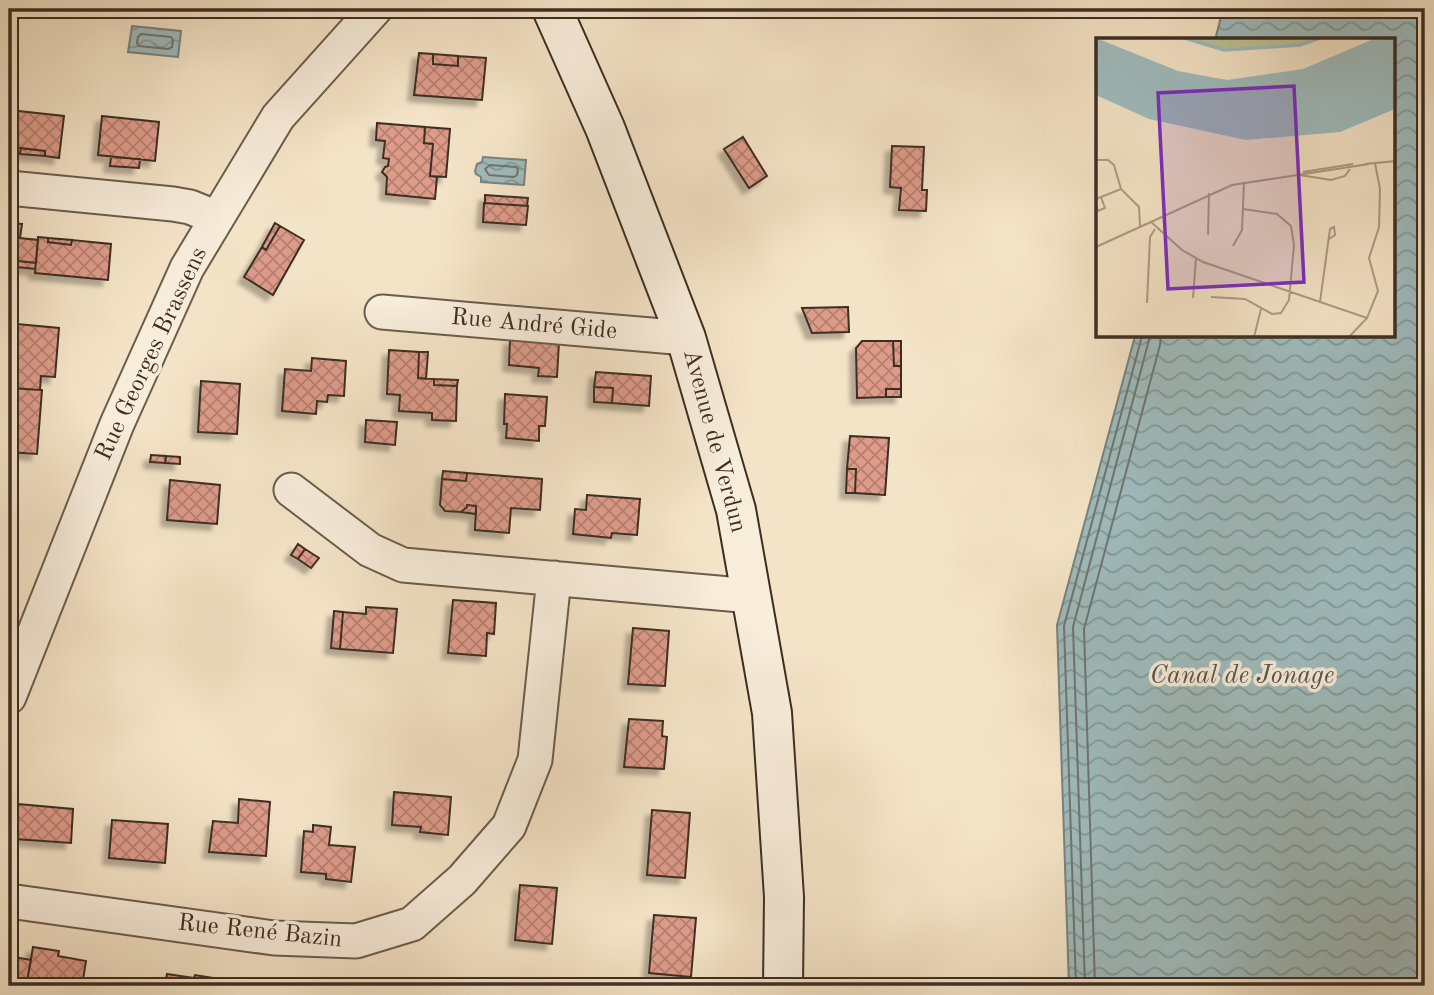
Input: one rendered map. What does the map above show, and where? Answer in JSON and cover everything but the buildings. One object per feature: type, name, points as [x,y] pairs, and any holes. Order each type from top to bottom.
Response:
[{"type":"main road","name":"Avenue de Verdun","points":[[552,9],[605,128],[685,338],[736,510],[772,713],[784,897],[783,986]]},
{"type":"main road","name":"Avenue de Verdun","points":[[784,897],[799,986]]},
{"type":"street","name":"Rue Georges Brassens","points":[[9,697],[117,424],[187,268],[278,117],[375,9]]},
{"type":"street","points":[[9,188],[190,206],[217,218]]},
{"type":"street","name":"Rue André Gide","points":[[382,312],[685,338]]},
{"type":"street","points":[[291,490],[370,550],[403,565],[752,596]]},
{"type":"street","name":"Rue René Bazin","points":[[9,901],[274,938],[356,941],[412,923],[462,880],[509,826],[535,760],[554,578]]},
{"type":"water","name":"Canal de Jonage","points":[[1223,9],[1425,9],[1425,986],[1069,986],[1057,625],[1134,338],[1396,338],[1396,38],[1216,38]]},
{"type":"water","points":[[132,26],[181,31],[178,57],[128,52]]},
{"type":"water","points":[[483,157],[526,160],[524,185],[481,182],[481,177],[475,171]]}]
